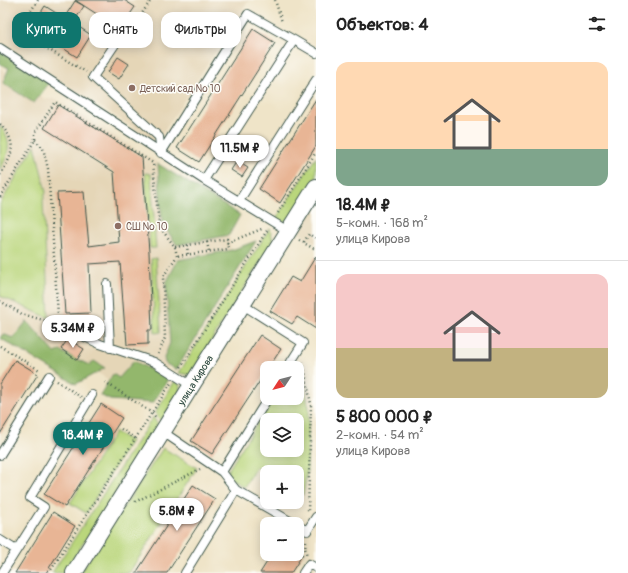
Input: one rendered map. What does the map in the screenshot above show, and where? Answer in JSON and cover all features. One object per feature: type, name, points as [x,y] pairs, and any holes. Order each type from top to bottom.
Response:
[{"type":"street","name":"улица Кирова","points":[[74,573],[316,187]]},
{"type":"lane","points":[[161,153],[248,14],[316,53]]},
{"type":"lane","points":[[204,180],[290,38]]},
{"type":"lane","points":[[0,48],[161,153],[288,231]]},
{"type":"lane","points":[[112,48],[93,76],[159,137],[161,153]]},
{"type":"lane","points":[[239,201],[316,80]]},
{"type":"lane","points":[[107,284],[110,348]]},
{"type":"lane","points":[[243,305],[303,343],[292,361]]},
{"type":"lane","points":[[59,325],[110,348],[154,362],[192,386]]},
{"type":"lane","points":[[0,454],[49,376]]},
{"type":"lane","points":[[2,573],[44,507],[30,498],[92,395]]},
{"type":"lane","points":[[222,472],[264,405]]},
{"type":"lane","points":[[163,431],[222,472],[236,490],[282,517]]},
{"type":"lane","points":[[185,573],[236,490]]},
{"type":"lane","points":[[304,529],[307,531],[316,517]]},
{"type":"lane","points":[[0,540],[16,550]]},
{"type":"lane","points":[[303,573],[313,566]]},
{"type":"path","points":[[38,0],[18,31],[93,76]]},
{"type":"path","points":[[143,12],[151,0]]},
{"type":"path","points":[[275,0],[290,38]]},
{"type":"path","points":[[0,197],[35,140],[35,133],[55,102],[153,163],[159,226],[175,247],[177,256],[163,277],[165,338],[154,362]]},
{"type":"path","points":[[0,124],[7,131],[11,141],[12,153],[0,175]]},
{"type":"path","points":[[0,301],[22,314],[59,325],[48,169],[43,148],[35,140]]},
{"type":"path","points":[[272,222],[316,152]]},
{"type":"path","points":[[49,573],[176,376],[269,226],[227,243]]},
{"type":"path","points":[[304,242],[309,234],[316,239]]},
{"type":"path","points":[[175,247],[227,239],[228,249],[177,256]]},
{"type":"path","points":[[207,242],[209,252]]},
{"type":"path","points":[[187,245],[188,255]]},
{"type":"path","points":[[300,348],[311,404],[307,531],[305,548],[313,566]]},
{"type":"path","points":[[105,382],[152,413],[163,431]]},
{"type":"path","points":[[121,429],[136,438]]},
{"type":"path","points":[[134,503],[210,464]]},
{"type":"path","points":[[86,515],[92,513]]},
{"type":"shaded area","name":"Детский сад № 10","points":[[0,0],[249,0],[241,12],[161,12],[161,48],[218,48],[163,133],[154,141],[0,42]]},
{"type":"shaded area","name":"СШ № 10","points":[[0,68],[45,99],[56,99],[241,215],[229,236],[231,251],[237,255],[145,404],[89,367],[76,385],[0,339]]},
{"type":"shaded area","points":[[316,207],[316,244],[299,233]]},
{"type":"green space","points":[[0,51],[49,83],[34,103],[3,83],[9,68],[0,64]]},
{"type":"green space","points":[[0,126],[7,137],[8,148],[6,159],[0,170]]},
{"type":"green space","points":[[35,145],[46,192],[43,201],[49,318],[0,296],[0,204]]},
{"type":"green space","points":[[316,157],[316,177],[290,219],[282,222],[275,220]]},
{"type":"green space","points":[[158,164],[240,215],[229,235],[177,245],[162,223]]},
{"type":"green space","points":[[145,173],[151,174],[156,248],[150,248]]},
{"type":"green space","points":[[270,228],[273,241],[190,375],[179,373]]},
{"type":"green space","points":[[256,241],[176,370],[165,363],[164,358],[170,343],[166,283],[178,260],[232,250]]},
{"type":"green space","points":[[156,258],[161,332],[155,333],[151,259]]},
{"type":"green space","points":[[27,321],[55,353],[60,351],[89,365],[94,361],[105,368],[76,384],[0,338],[3,334],[13,338]]},
{"type":"green space","points":[[134,361],[168,379],[153,403],[110,400],[100,395],[113,374],[119,378]]},
{"type":"green space","points":[[175,381],[180,385],[180,391],[161,421],[155,413]]},
{"type":"green space","points":[[304,385],[309,408],[307,472],[304,489],[304,465],[260,465],[260,469],[256,467],[244,487],[225,475],[260,419],[260,457],[304,457],[304,413],[264,413],[269,405],[304,405]]},
{"type":"green space","points":[[153,417],[159,426],[64,573],[52,573]]},
{"type":"green space","points":[[115,432],[131,441],[86,513],[70,503]]},
{"type":"green space","points":[[163,448],[197,468],[129,573],[80,573]]},
{"type":"building","points":[[75,0],[124,0],[135,7],[132,12],[94,12]]},
{"type":"building","points":[[75,1],[84,6],[80,12],[68,12]]},
{"type":"building","points":[[45,6],[54,12],[41,12]]},
{"type":"building","points":[[81,28],[89,34],[89,38],[77,57],[63,48],[81,48]]},
{"type":"building","points":[[253,29],[275,43],[199,162],[177,148]]},
{"type":"building","points":[[118,57],[129,64],[119,79],[108,72]]},
{"type":"building","points":[[316,99],[316,146],[280,203],[259,189]]},
{"type":"building","points":[[58,105],[142,157],[149,252],[152,330],[148,330],[148,344],[127,345],[120,262],[89,264],[91,313],[65,314],[57,193],[84,192],[89,246],[119,242],[114,172],[44,128]]},
{"type":"building","points":[[237,161],[248,168],[242,177],[231,170]]},
{"type":"building","points":[[316,256],[316,329],[297,317],[292,324],[270,311],[291,277],[300,282]]},
{"type":"building","points":[[260,335],[281,349],[273,361],[260,361],[260,381],[212,454],[191,441]]},
{"type":"building","points":[[68,339],[84,349],[77,360],[61,349]]},
{"type":"building","points":[[15,360],[38,374],[0,434],[0,384]]},
{"type":"building","points":[[101,404],[122,418],[65,507],[44,494]]},
{"type":"building","points":[[193,485],[215,499],[167,573],[136,573]]},
{"type":"building","points":[[53,512],[75,526],[46,573],[15,573]]},
{"type":"building","points":[[268,561],[299,561],[291,573],[260,573]]},
{"type":"place","name":"Детский сад № 10","points":[[132,88]]},
{"type":"place","name":"СШ № 10","points":[[118,226]]}]
